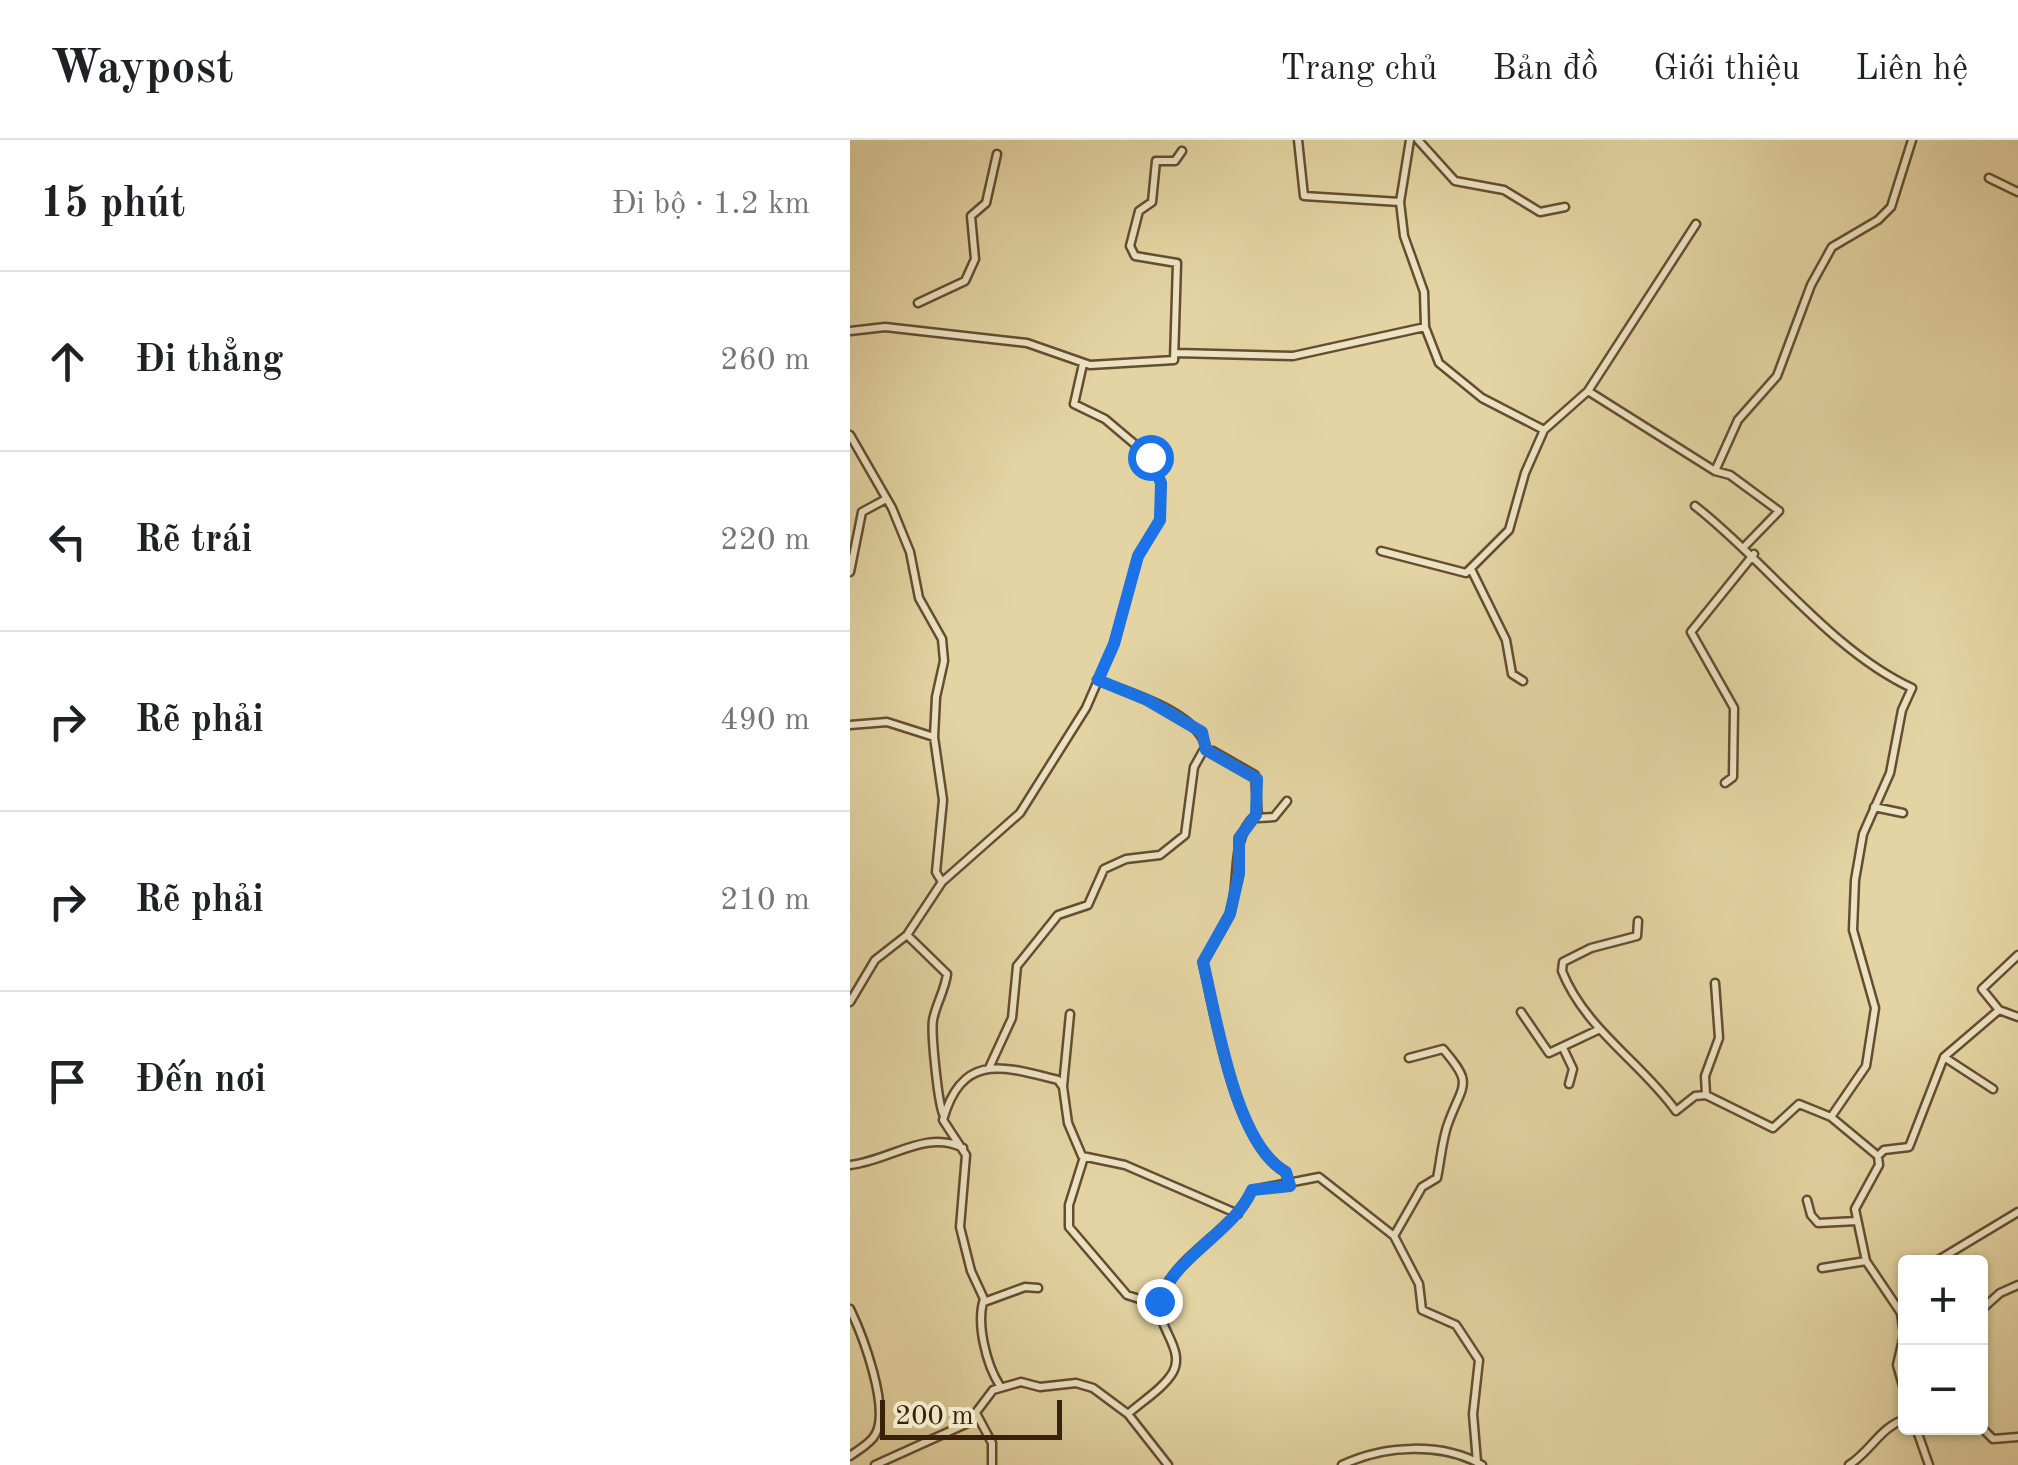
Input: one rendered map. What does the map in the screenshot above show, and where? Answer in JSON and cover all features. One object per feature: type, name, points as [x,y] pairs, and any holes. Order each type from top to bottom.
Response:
[{"type":"street","points":[[1298,140],[1304,196],[1400,202]]},
{"type":"street","points":[[1410,140],[1400,202],[1404,236],[1424,292],[1425,327],[1442,367],[1482,398],[1544,430]]},
{"type":"street","points":[[1418,140],[1455,181],[1504,190],[1540,212],[1565,207]]},
{"type":"street","points":[[1715,470],[1738,420],[1777,376],[1811,286],[1832,247],[1878,220],[1891,207],[1912,142],[1898,140]]},
{"type":"street","points":[[850,332],[885,327],[1028,343],[1065,353],[1083,364],[1168,362],[1177,353],[1177,263],[1135,256],[1130,250],[1138,211],[1152,202],[1156,161],[1174,162],[1182,150]]},
{"type":"street","points":[[918,303],[965,281],[975,259],[971,216],[986,203],[998,154]]},
{"type":"street","points":[[1990,178],[2018,192]]},
{"type":"street","points":[[1381,551],[1455,574],[1471,569],[1510,530],[1525,473],[1544,430],[1588,391],[1696,224]]},
{"type":"street","points":[[1177,353],[1294,356],[1425,327]]},
{"type":"street","points":[[850,1002],[874,960],[907,935],[942,882],[1020,813],[1086,708],[1114,644],[1138,556],[1160,520],[1162,491],[1150,457],[1105,418],[1074,404],[1083,364]]},
{"type":"street","points":[[1588,391],[1715,470],[1730,475],[1779,511],[1746,545]]},
{"type":"street","points":[[850,435],[910,552],[918,598],[942,638],[944,661],[936,697],[934,737],[943,800],[936,870],[942,882]]},
{"type":"street","points":[[850,572],[862,512],[886,500]]},
{"type":"street","points":[[1695,506],[1746,545],[1864,662],[1912,688],[1902,710],[1890,774],[1860,845],[1853,930],[1875,1008],[1863,1074],[1832,1116]]},
{"type":"street","points":[[1725,784],[1733,778],[1735,711],[1691,632],[1754,554]]},
{"type":"street","points":[[1471,569],[1506,640],[1512,674],[1523,680]]},
{"type":"street","points":[[1098,680],[1147,700],[1199,730],[1206,750],[1255,776],[1256,815],[1239,838],[1239,874],[1230,914],[1203,962],[1235,1098],[1260,1148],[1271,1164],[1286,1172],[1290,1186]]},
{"type":"street","points":[[850,725],[886,722],[934,737]]},
{"type":"street","points":[[989,1068],[1012,1018],[1017,966],[1058,915],[1088,905],[1104,869],[1126,859],[1160,856],[1185,835],[1194,767],[1206,750]]},
{"type":"street","points":[[1256,815],[1274,817],[1287,801]]},
{"type":"street","points":[[1874,807],[1902,813]]},
{"type":"street","points":[[1638,922],[1636,936],[1591,948],[1562,965],[1572,990],[1600,1029],[1649,1074],[1676,1111],[1695,1096],[1706,1095],[1773,1128],[1795,1104],[1832,1116],[1878,1156],[1879,1165],[1858,1198],[1857,1222],[1866,1261],[1898,1309]]},
{"type":"street","points":[[907,935],[947,974],[932,1030],[938,1065],[937,1104],[944,1122],[964,1149],[960,1227],[970,1271],[984,1302],[979,1319],[988,1344],[986,1363],[1000,1386]]},
{"type":"street","points":[[2018,956],[1983,984],[1983,992],[1999,1010],[2018,1017]]},
{"type":"street","points":[[1706,1095],[1706,1076],[1719,1038],[1716,983]]},
{"type":"street","points":[[1878,1156],[1884,1150],[1907,1148],[1913,1143],[1944,1058],[1999,1010]]},
{"type":"street","points":[[1521,1012],[1544,1050],[1564,1050],[1600,1029]]},
{"type":"street","points":[[1070,1014],[1063,1087],[1068,1123],[1084,1157],[1069,1206],[1070,1230],[1127,1295],[1158,1305]]},
{"type":"street","points":[[1394,1236],[1422,1187],[1437,1178],[1449,1118],[1465,1086],[1461,1069],[1443,1049],[1408,1058]]},
{"type":"street","points":[[1564,1050],[1573,1069],[1569,1084]]},
{"type":"street","points":[[1944,1058],[1993,1089]]},
{"type":"street","points":[[944,1116],[969,1074],[989,1068],[1054,1079],[1063,1087]]},
{"type":"street","points":[[850,1165],[886,1158],[931,1141],[944,1140],[964,1149]]},
{"type":"street","points":[[1084,1157],[1125,1166],[1238,1214]]},
{"type":"street","points":[[1128,1414],[1174,1370],[1175,1357],[1158,1305],[1168,1284],[1238,1214],[1252,1190],[1322,1178],[1394,1236],[1420,1284],[1422,1310],[1456,1325],[1480,1360],[1473,1414],[1480,1464],[1419,1449],[1342,1465]]},
{"type":"street","points":[[1807,1200],[1810,1216],[1818,1223],[1857,1222]]},
{"type":"street","points":[[1947,1255],[2018,1212]]},
{"type":"street","points":[[1822,1268],[1866,1261]]},
{"type":"street","points":[[1988,1304],[2004,1290],[2018,1285]]},
{"type":"street","points":[[984,1302],[1025,1287],[1038,1288]]},
{"type":"street","points":[[850,1308],[875,1381],[878,1427],[873,1438],[850,1456]]},
{"type":"street","points":[[874,1465],[957,1429],[977,1414],[983,1400],[1000,1386],[1022,1382],[1048,1388],[1085,1384],[1128,1414],[1168,1465]]},
{"type":"street","points":[[977,1414],[992,1442],[992,1465]]},
{"type":"street","points":[[1849,1465],[1868,1452],[1891,1423],[1898,1421]]},
{"type":"street","points":[[1988,1434],[1993,1439],[2018,1438]]},
{"type":"street","points":[[1918,1435],[1929,1465]]},
{"type":"route","points":[[1150,457],[1161,483],[1160,520],[1138,556],[1114,644],[1098,680],[1147,700],[1202,732],[1206,750],[1257,779],[1256,815],[1239,838],[1239,874],[1230,914],[1203,962],[1235,1098],[1260,1148],[1271,1164],[1286,1172],[1290,1186],[1252,1190],[1245,1208],[1209,1238],[1168,1284],[1159,1301]]}]
